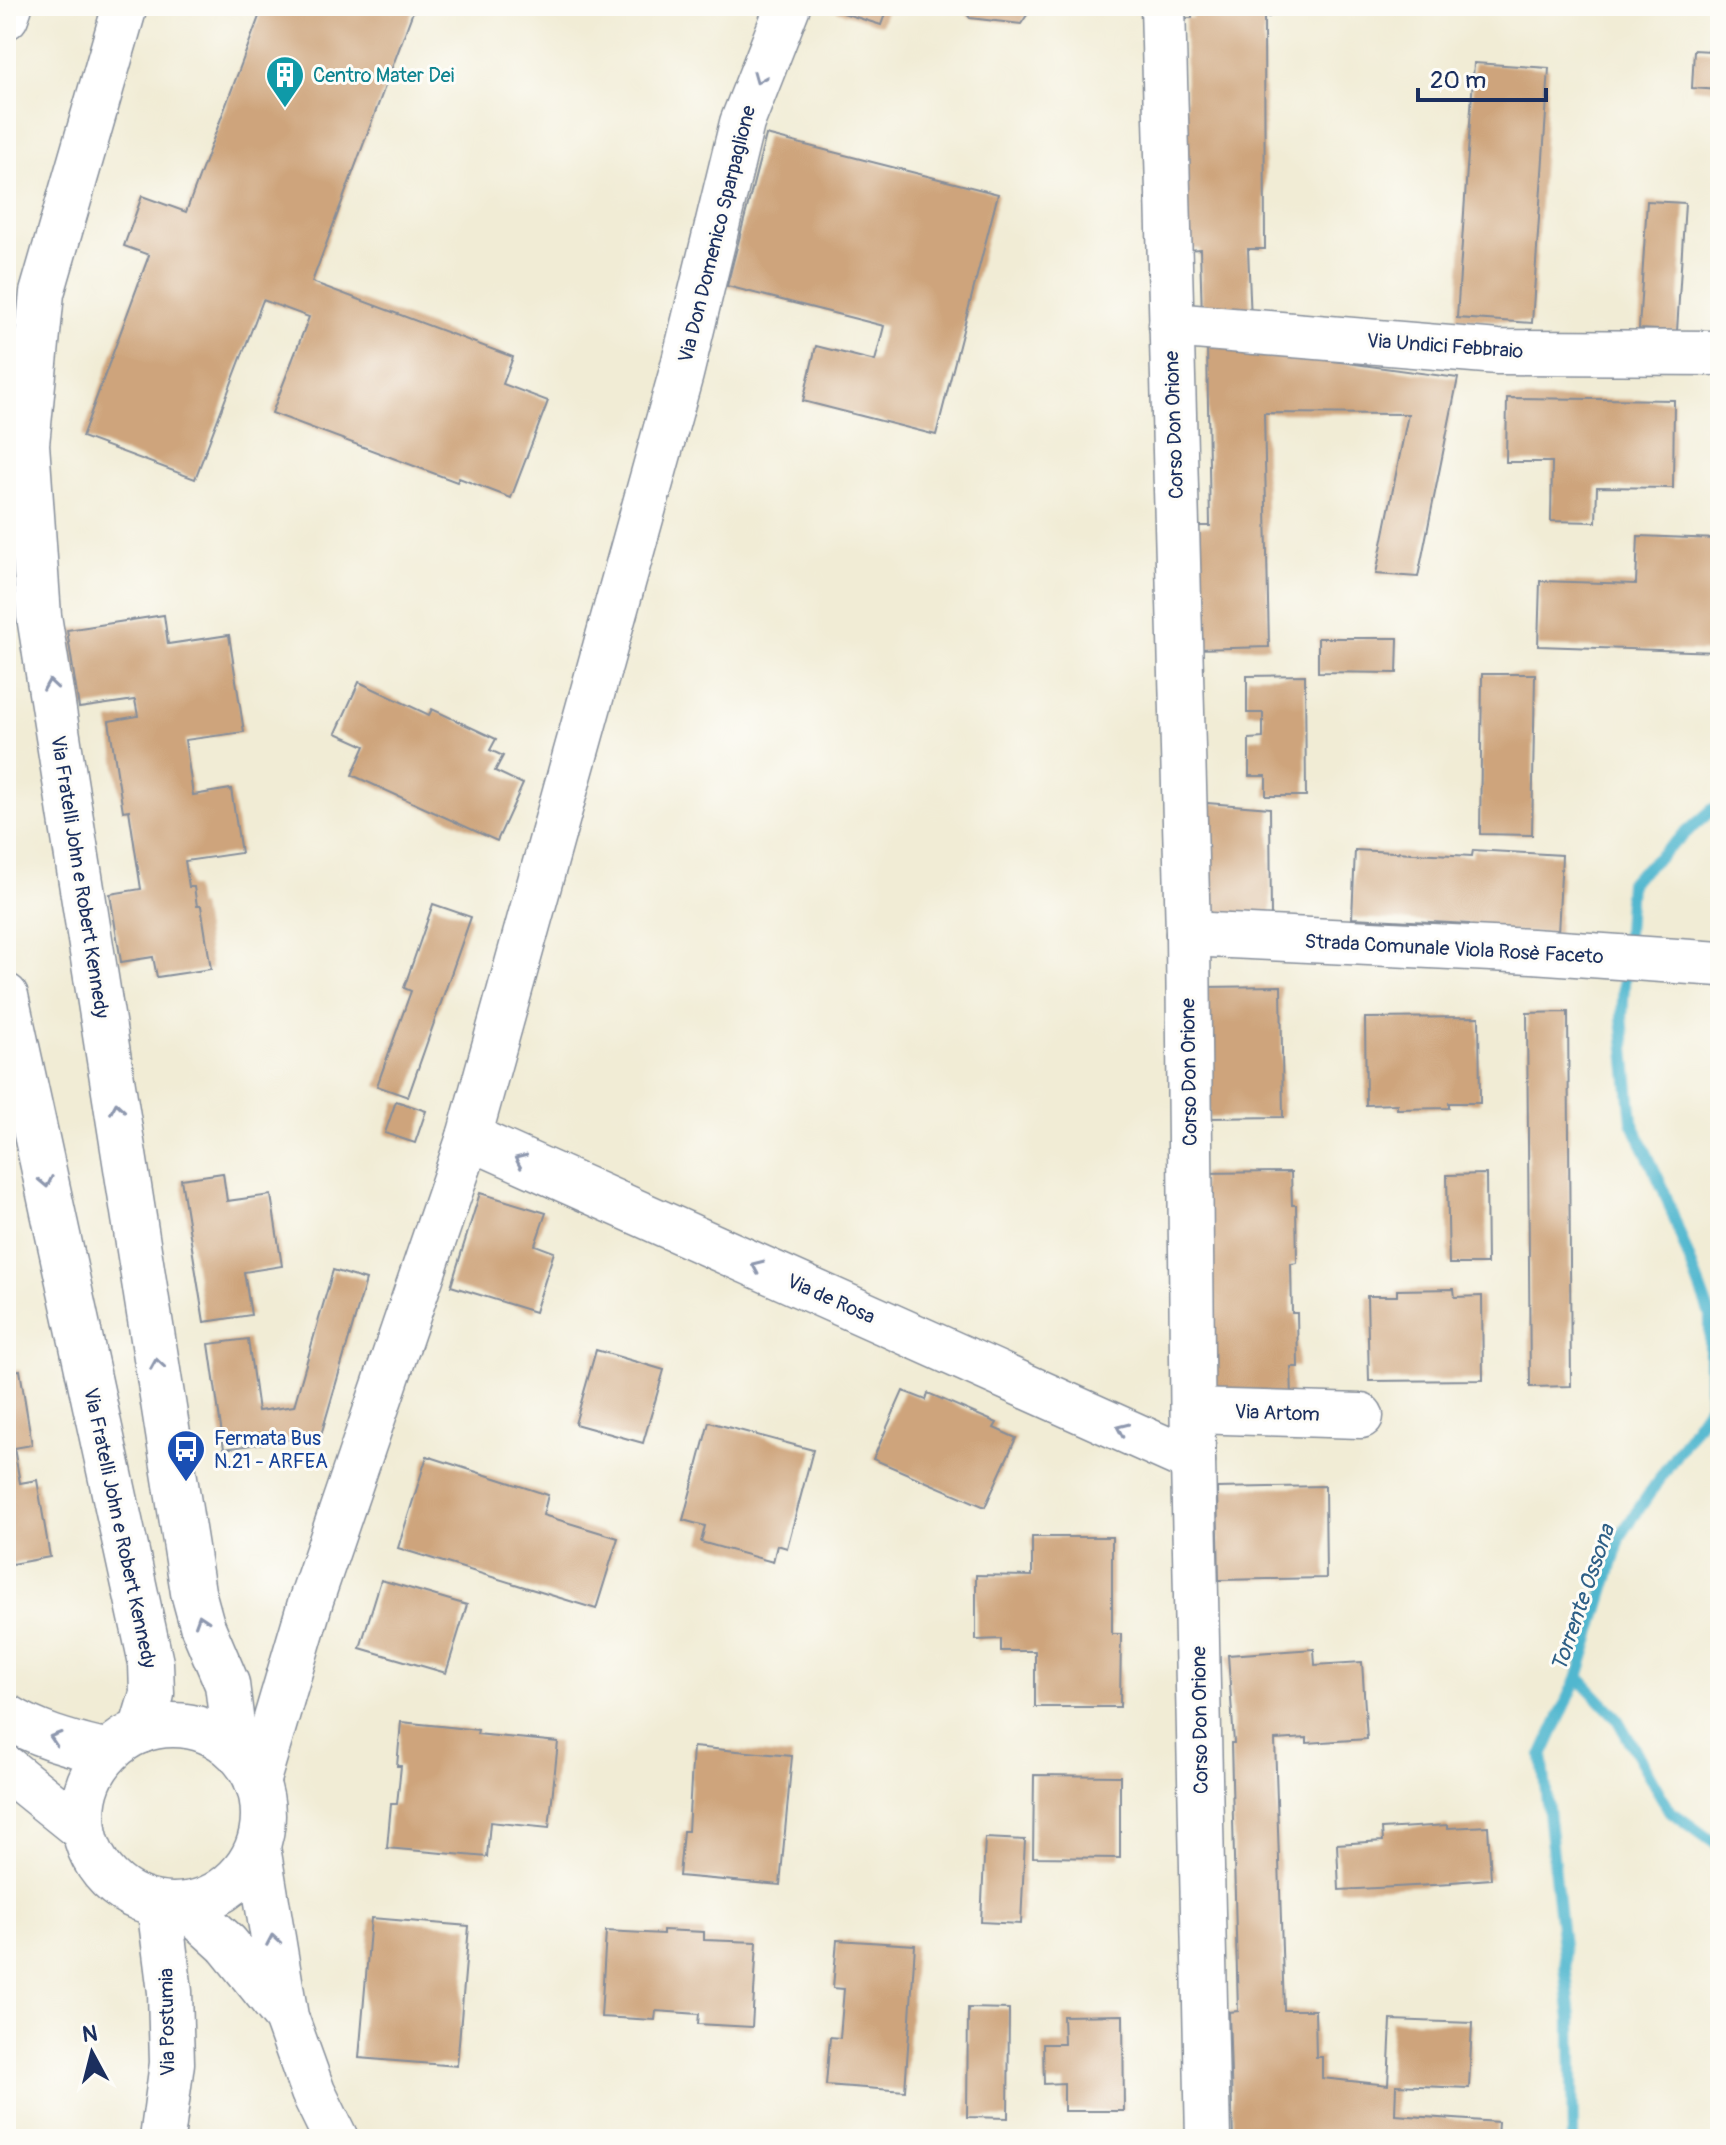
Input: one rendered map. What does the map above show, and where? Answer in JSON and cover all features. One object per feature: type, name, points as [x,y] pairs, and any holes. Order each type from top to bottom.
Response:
[{"type":"street","points":[[6,17],[10,6]]},
{"type":"street","name":"Via Fratelli John e Robert Kennedy","points":[[125,6],[42,293],[27,444],[39,616],[193,1592],[202,1625],[227,1684],[246,1766]]},
{"type":"street","name":"Via Don Domenico Sparpaglione","points":[[246,1766],[300,1637],[469,1137],[681,374],[742,123],[788,6]]},
{"type":"street","name":"Corso Don Orione","points":[[1163,6],[1188,934],[1193,1461],[1208,2139]]},
{"type":"street","name":"Via Undici Febbraio","points":[[1171,325],[1498,352],[1720,353]]},
{"type":"street","name":"Strada Comunale Viola Rosè Faceto","points":[[1188,934],[1720,964]]},
{"type":"street","name":"Via Fratelli John e Robert Kennedy","points":[[6,996],[151,1663],[152,1694],[124,1742]]},
{"type":"street","name":"Via de Rosa","points":[[469,1137],[1193,1461]]},
{"type":"street","name":"Via Artom","points":[[1193,1411],[1361,1416]]},
{"type":"street","points":[[227,1684],[262,1685],[300,1637]]},
{"type":"street","points":[[6,1716],[23,1727],[54,1739],[124,1742]]},
{"type":"street","points":[[286,2017],[227,1944],[172,1905],[132,1896],[108,1880],[92,1857],[83,1830],[83,1802],[92,1775],[124,1742],[166,1725],[190,1727],[214,1734],[246,1766],[263,1815],[258,1847],[286,2017],[313,2092],[336,2139]]},
{"type":"street","points":[[6,1768],[83,1830]]},
{"type":"street","points":[[172,1905],[218,1894],[242,1874],[258,1847]]},
{"type":"street","name":"Via Postumia","points":[[162,2139],[172,2063],[172,1905]]},
{"type":"building","points":[[263,6],[415,6],[312,282],[513,357],[503,384],[548,401],[511,498],[459,478],[457,482],[272,413],[309,317],[263,300],[195,479],[82,437],[149,255],[124,246],[142,196],[186,212]]},
{"type":"building","points":[[839,6],[888,6],[881,25],[837,11]]},
{"type":"building","points":[[961,6],[1033,6],[1021,24],[970,18]]},
{"type":"building","points":[[1192,6],[1269,6],[1269,17],[1264,17],[1265,249],[1248,249],[1251,321],[1202,317],[1200,249],[1187,250],[1185,18],[1192,18]]},
{"type":"building","points":[[1712,44],[1720,44],[1720,90],[1692,88],[1694,50],[1711,51]]},
{"type":"building","points":[[1474,63],[1549,68],[1532,323],[1457,318]]},
{"type":"building","points":[[766,135],[998,194],[936,435],[803,401],[816,346],[875,361],[884,326],[727,286]]},
{"type":"building","points":[[1647,201],[1685,203],[1677,331],[1639,329]]},
{"type":"building","points":[[1207,344],[1458,378],[1418,577],[1376,574],[1408,414],[1264,413],[1269,647],[1195,649],[1192,526],[1210,526]]},
{"type":"building","points":[[1507,398],[1674,400],[1673,488],[1597,487],[1596,522],[1551,521],[1552,462],[1506,462]]},
{"type":"building","points":[[1638,536],[1718,539],[1719,652],[1538,646],[1540,581],[1636,584]]},
{"type":"building","points":[[164,615],[168,644],[229,635],[244,732],[185,740],[193,795],[231,789],[241,853],[185,861],[189,887],[194,887],[197,906],[201,906],[211,969],[157,977],[153,957],[121,962],[110,894],[141,889],[129,810],[123,811],[109,721],[138,716],[135,700],[79,708],[67,630]]},
{"type":"building","points":[[1318,638],[1398,638],[1397,673],[1318,672]]},
{"type":"building","points":[[1482,674],[1535,674],[1532,835],[1480,834]]},
{"type":"building","points":[[1305,675],[1306,796],[1266,796],[1266,776],[1249,776],[1249,739],[1263,738],[1263,713],[1247,713],[1247,676]]},
{"type":"building","points":[[359,682],[429,715],[432,709],[496,739],[490,750],[503,756],[495,771],[523,784],[497,841],[352,775],[365,746],[336,733]]},
{"type":"building","points":[[1207,803],[1270,808],[1271,917],[1207,913]]},
{"type":"building","points":[[1355,850],[1472,856],[1473,850],[1562,855],[1558,934],[1469,930],[1469,924],[1352,918]]},
{"type":"building","points":[[433,904],[471,917],[408,1097],[377,1086],[411,991],[404,988]]},
{"type":"building","points":[[1281,986],[1283,1117],[1209,1118],[1207,987]]},
{"type":"building","points":[[1568,1012],[1571,1386],[1530,1387],[1527,1013]]},
{"type":"building","points":[[1479,1017],[1480,1103],[1449,1103],[1449,1108],[1397,1109],[1397,1104],[1366,1105],[1365,1018]]},
{"type":"building","points":[[396,1101],[426,1111],[415,1143],[385,1133]]},
{"type":"building","points":[[1291,1172],[1292,1205],[1296,1205],[1297,1263],[1291,1264],[1292,1313],[1297,1313],[1298,1367],[1291,1367],[1292,1398],[1207,1400],[1202,1173]]},
{"type":"building","points":[[223,1173],[227,1201],[271,1195],[282,1266],[244,1272],[251,1315],[204,1322],[181,1179]]},
{"type":"building","points":[[1486,1174],[1487,1264],[1449,1264],[1447,1175]]},
{"type":"building","points":[[480,1193],[546,1213],[535,1245],[554,1252],[535,1312],[451,1286]]},
{"type":"building","points":[[333,1270],[366,1280],[321,1435],[224,1449],[209,1344],[248,1339],[258,1411],[294,1406]]},
{"type":"building","points":[[1454,1289],[1455,1297],[1482,1296],[1483,1380],[1369,1381],[1367,1296],[1397,1296],[1397,1290]]},
{"type":"building","points":[[596,1350],[664,1370],[643,1443],[575,1424]]},
{"type":"building","points":[[20,1370],[32,1445],[14,1448],[20,1483],[37,1480],[50,1557],[6,1565],[6,1372]]},
{"type":"building","points":[[903,1391],[926,1400],[928,1393],[997,1423],[994,1428],[1016,1438],[985,1507],[873,1459]]},
{"type":"building","points":[[709,1422],[813,1450],[787,1548],[777,1545],[773,1562],[701,1542],[705,1526],[683,1520]]},
{"type":"building","points":[[427,1456],[548,1495],[543,1515],[618,1538],[596,1609],[398,1548]]},
{"type":"building","points":[[1325,1486],[1326,1578],[1219,1580],[1217,1488]]},
{"type":"building","points":[[1032,1537],[1112,1537],[1112,1634],[1121,1634],[1120,1707],[1035,1707],[1035,1651],[1001,1651],[1001,1639],[976,1640],[976,1575],[1032,1576]]},
{"type":"building","points":[[381,1580],[467,1605],[446,1673],[360,1648]]},
{"type":"building","points":[[1314,1649],[1315,1665],[1362,1662],[1367,1739],[1307,1743],[1307,1738],[1275,1740],[1284,2010],[1315,2010],[1316,2057],[1322,2057],[1322,2078],[1388,2085],[1391,2020],[1472,2023],[1469,2088],[1396,2085],[1395,2115],[1498,2122],[1497,2139],[1233,2139],[1229,2012],[1238,2011],[1231,1743],[1234,1743],[1228,1655]]},
{"type":"building","points":[[401,1722],[558,1742],[549,1828],[490,1822],[487,1857],[387,1848],[391,1804],[397,1804]]},
{"type":"building","points":[[693,1747],[792,1756],[780,1885],[679,1876],[683,1831],[688,1831]]},
{"type":"building","points":[[1034,1775],[1120,1776],[1120,1858],[1033,1857]]},
{"type":"building","points":[[1448,1825],[1448,1828],[1488,1826],[1491,1879],[1339,1890],[1337,1844],[1383,1841],[1382,1829]]},
{"type":"building","points":[[985,1838],[1025,1840],[1021,1924],[981,1922]]},
{"type":"building","points":[[371,1918],[469,1926],[457,2066],[359,2058]]},
{"type":"building","points":[[663,1930],[704,1932],[704,1940],[757,1942],[752,2027],[698,2024],[699,2014],[656,2011],[655,2020],[601,2017],[606,1931],[663,1934]]},
{"type":"building","points":[[837,1940],[915,1945],[905,2091],[826,2085],[830,2037],[840,2038],[844,1989],[833,1988]]},
{"type":"building","points":[[968,2008],[1009,2009],[1008,2118],[967,2117]]},
{"type":"building","points":[[1123,2015],[1124,2111],[1064,2111],[1064,2083],[1044,2084],[1043,2044],[1064,2044],[1063,2016]]},
{"type":"waterway","name":"Torrente Ossona","points":[[1573,2139],[1571,2019],[1542,1756],[1578,1677],[1621,1535],[1710,1405],[1710,1315],[1664,1191],[1632,1122],[1622,1017],[1630,882],[1713,809],[1720,808]]},
{"type":"waterway","points":[[1578,1677],[1616,1717],[1669,1810],[1720,1847]]},
{"type":"place","name":"Centro Mater Dei","points":[[285,109]]},
{"type":"place","name":"Fermata Bus N.21 - ARFEA","points":[[186,1483]]}]
